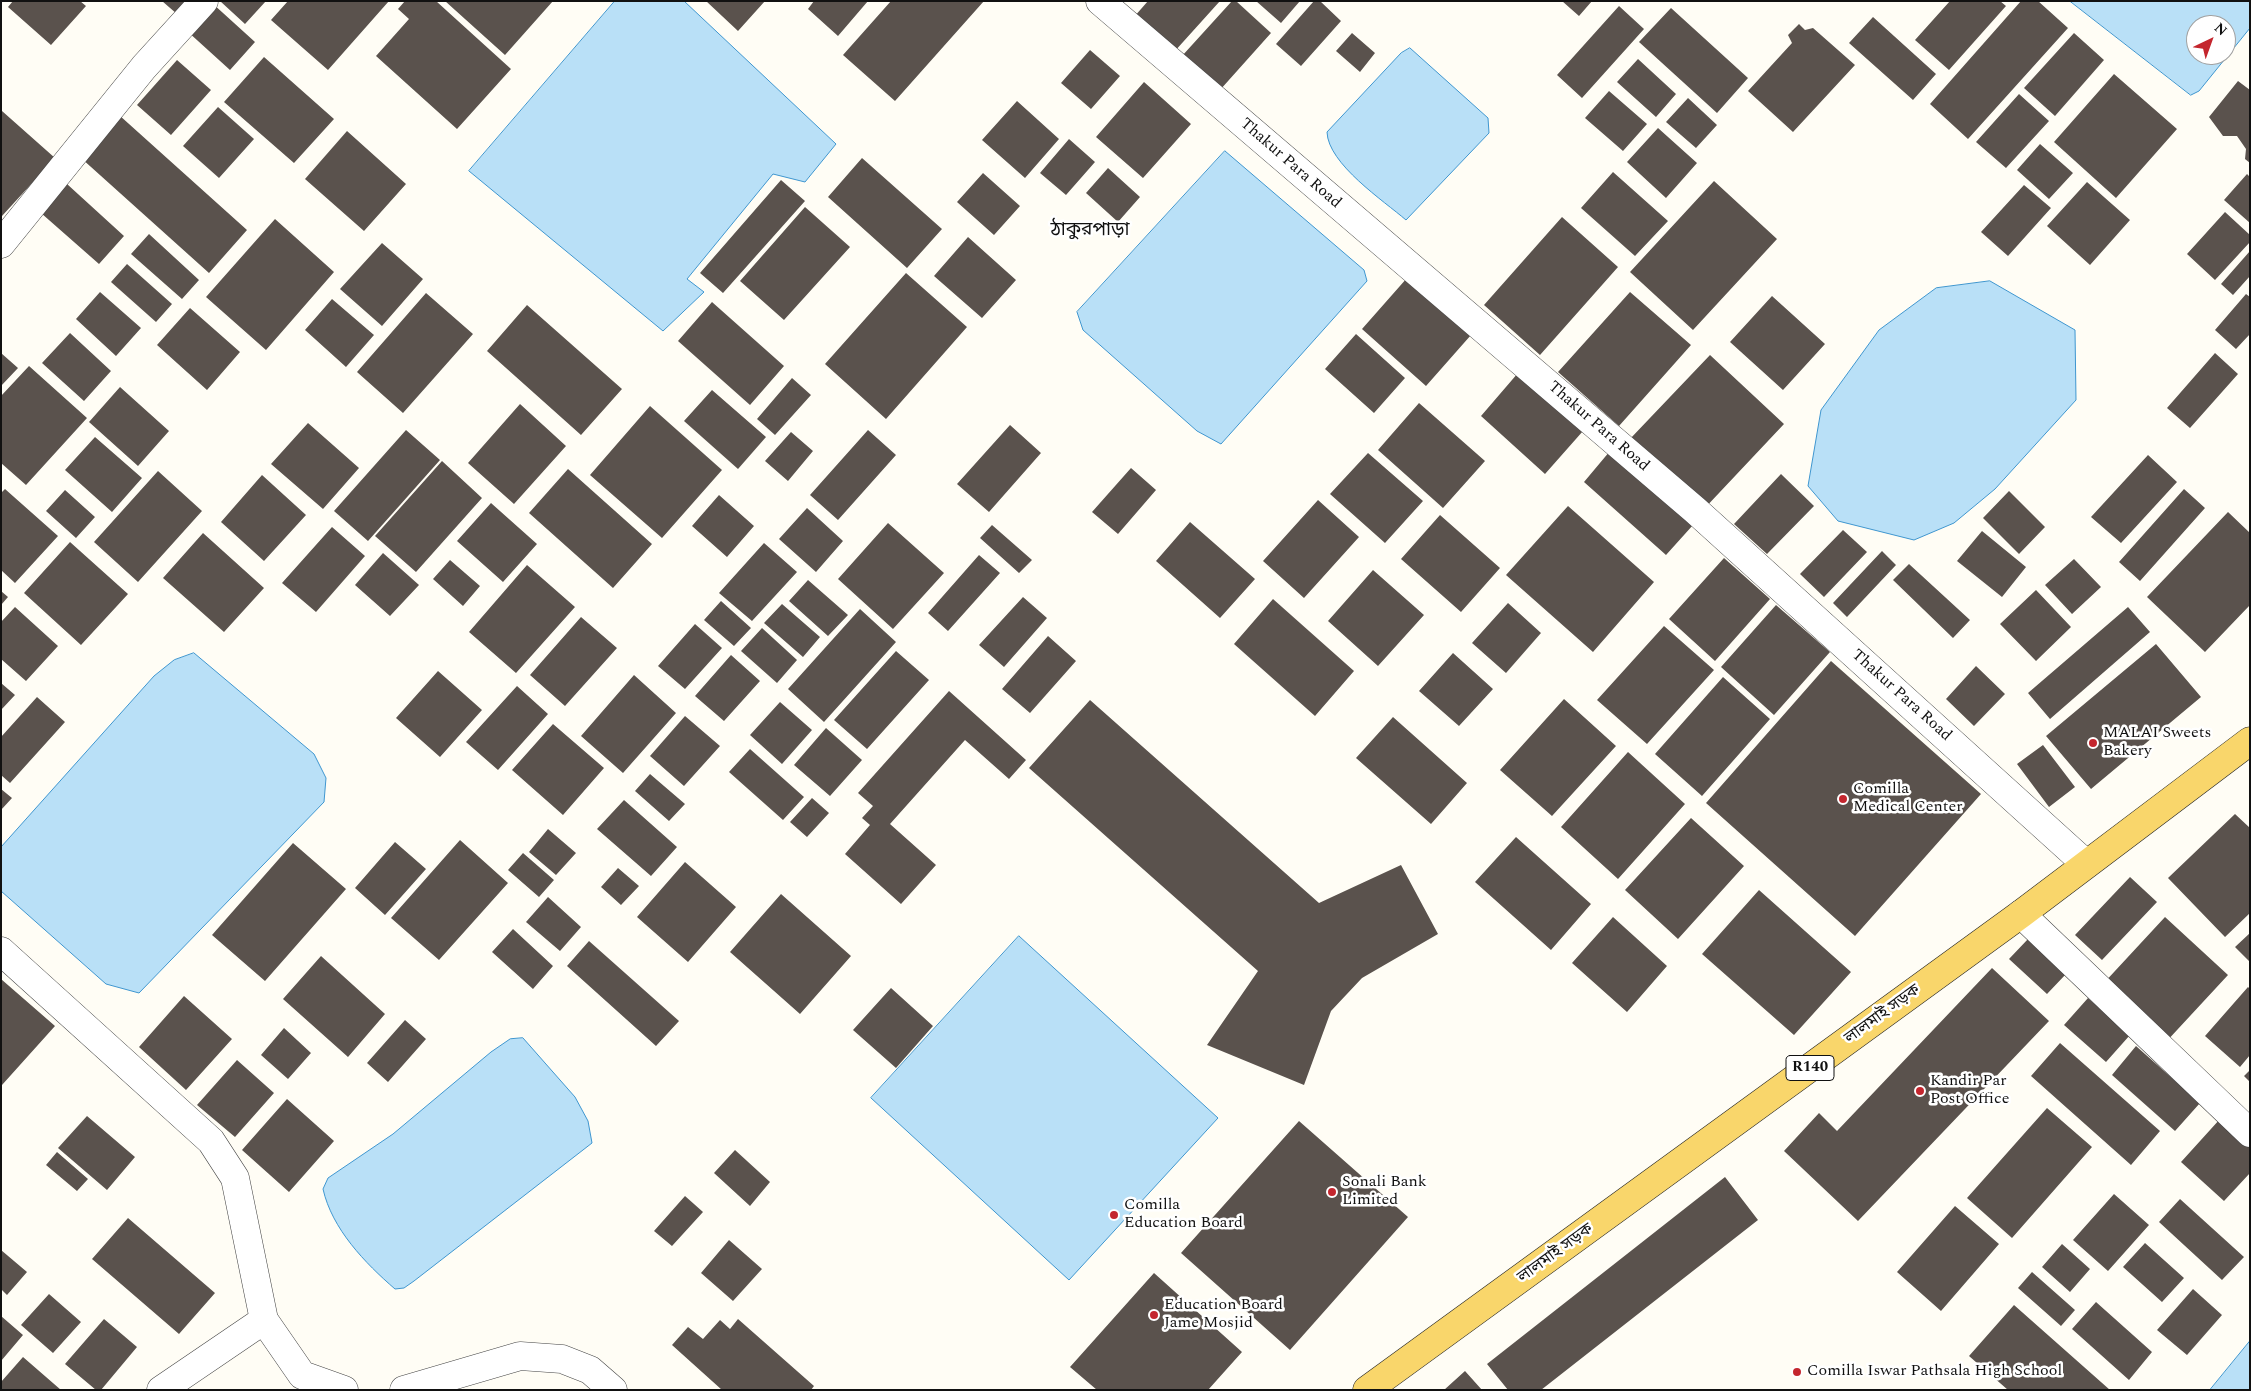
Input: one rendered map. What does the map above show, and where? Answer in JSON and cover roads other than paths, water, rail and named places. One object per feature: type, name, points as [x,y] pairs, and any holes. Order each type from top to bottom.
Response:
[{"type":"main road","name":"লালমাই সড়ক","points":[[1367,1390],[2021,914],[2250,741]]},
{"type":"street","points":[[1,244],[144,67],[204,1]]},
{"type":"street","name":"Thakur Para Road","points":[[1100,1],[1695,510],[2086,864]]},
{"type":"street","points":[[2021,914],[2250,1133]]},
{"type":"street","points":[[1,951],[211,1141],[235,1178],[264,1320],[302,1375],[344,1390]]},
{"type":"street","points":[[161,1390],[264,1320]]},
{"type":"street","points":[[404,1390],[520,1356],[562,1359],[590,1370],[613,1390]]},
{"type":"water","points":[[615,1],[684,1],[836,144],[805,182],[773,174],[687,279],[704,292],[663,331],[469,171]]},
{"type":"water","points":[[2070,1],[2250,1],[2250,28],[2236,45],[2236,15],[2186,15],[2186,65],[2220,65],[2199,91],[2191,95]]},
{"type":"water","points":[[1410,48],[1488,118],[1489,133],[1406,220],[1347,169],[1337,157],[1330,144],[1327,132],[1401,53]]},
{"type":"water","points":[[1225,151],[1364,270],[1367,281],[1221,444],[1197,431],[1083,330],[1077,312]]},
{"type":"water","points":[[1990,281],[2075,330],[2076,400],[1995,489],[1954,523],[1914,540],[1838,521],[1808,486],[1821,410],[1879,330],[1936,288]]},
{"type":"water","points":[[194,653],[314,754],[326,778],[324,802],[139,993],[106,984],[1,891],[1,847],[154,676],[174,660]]},
{"type":"water","points":[[1019,936],[1218,1118],[1069,1280],[871,1098]]},
{"type":"water","points":[[523,1038],[575,1097],[588,1121],[592,1143],[414,1281],[404,1288],[395,1289],[361,1256],[334,1218],[327,1204],[323,1189],[328,1178],[393,1134],[491,1052],[510,1039]]},
{"type":"water","points":[[2250,1341],[2250,1390],[2210,1390]]},
{"type":"place","name":"MALAI Sweets Bakery","points":[[2093,743]]},
{"type":"place","name":"Comilla Medical Center","points":[[1843,799]]},
{"type":"place","name":"Kandir Par Post Office","points":[[1920,1091]]},
{"type":"place","name":"Sonali Bank Limited","points":[[1332,1192]]},
{"type":"place","name":"Comilla Education Board","points":[[1114,1215]]},
{"type":"place","name":"Education Board Jame Mosjid","points":[[1154,1315]]},
{"type":"place","name":"Comilla Iswar Pathsala High School","points":[[1797,1372]]},
{"type":"district","name":"ঠাকুরপাড়া","points":[[1090,231]]}]
